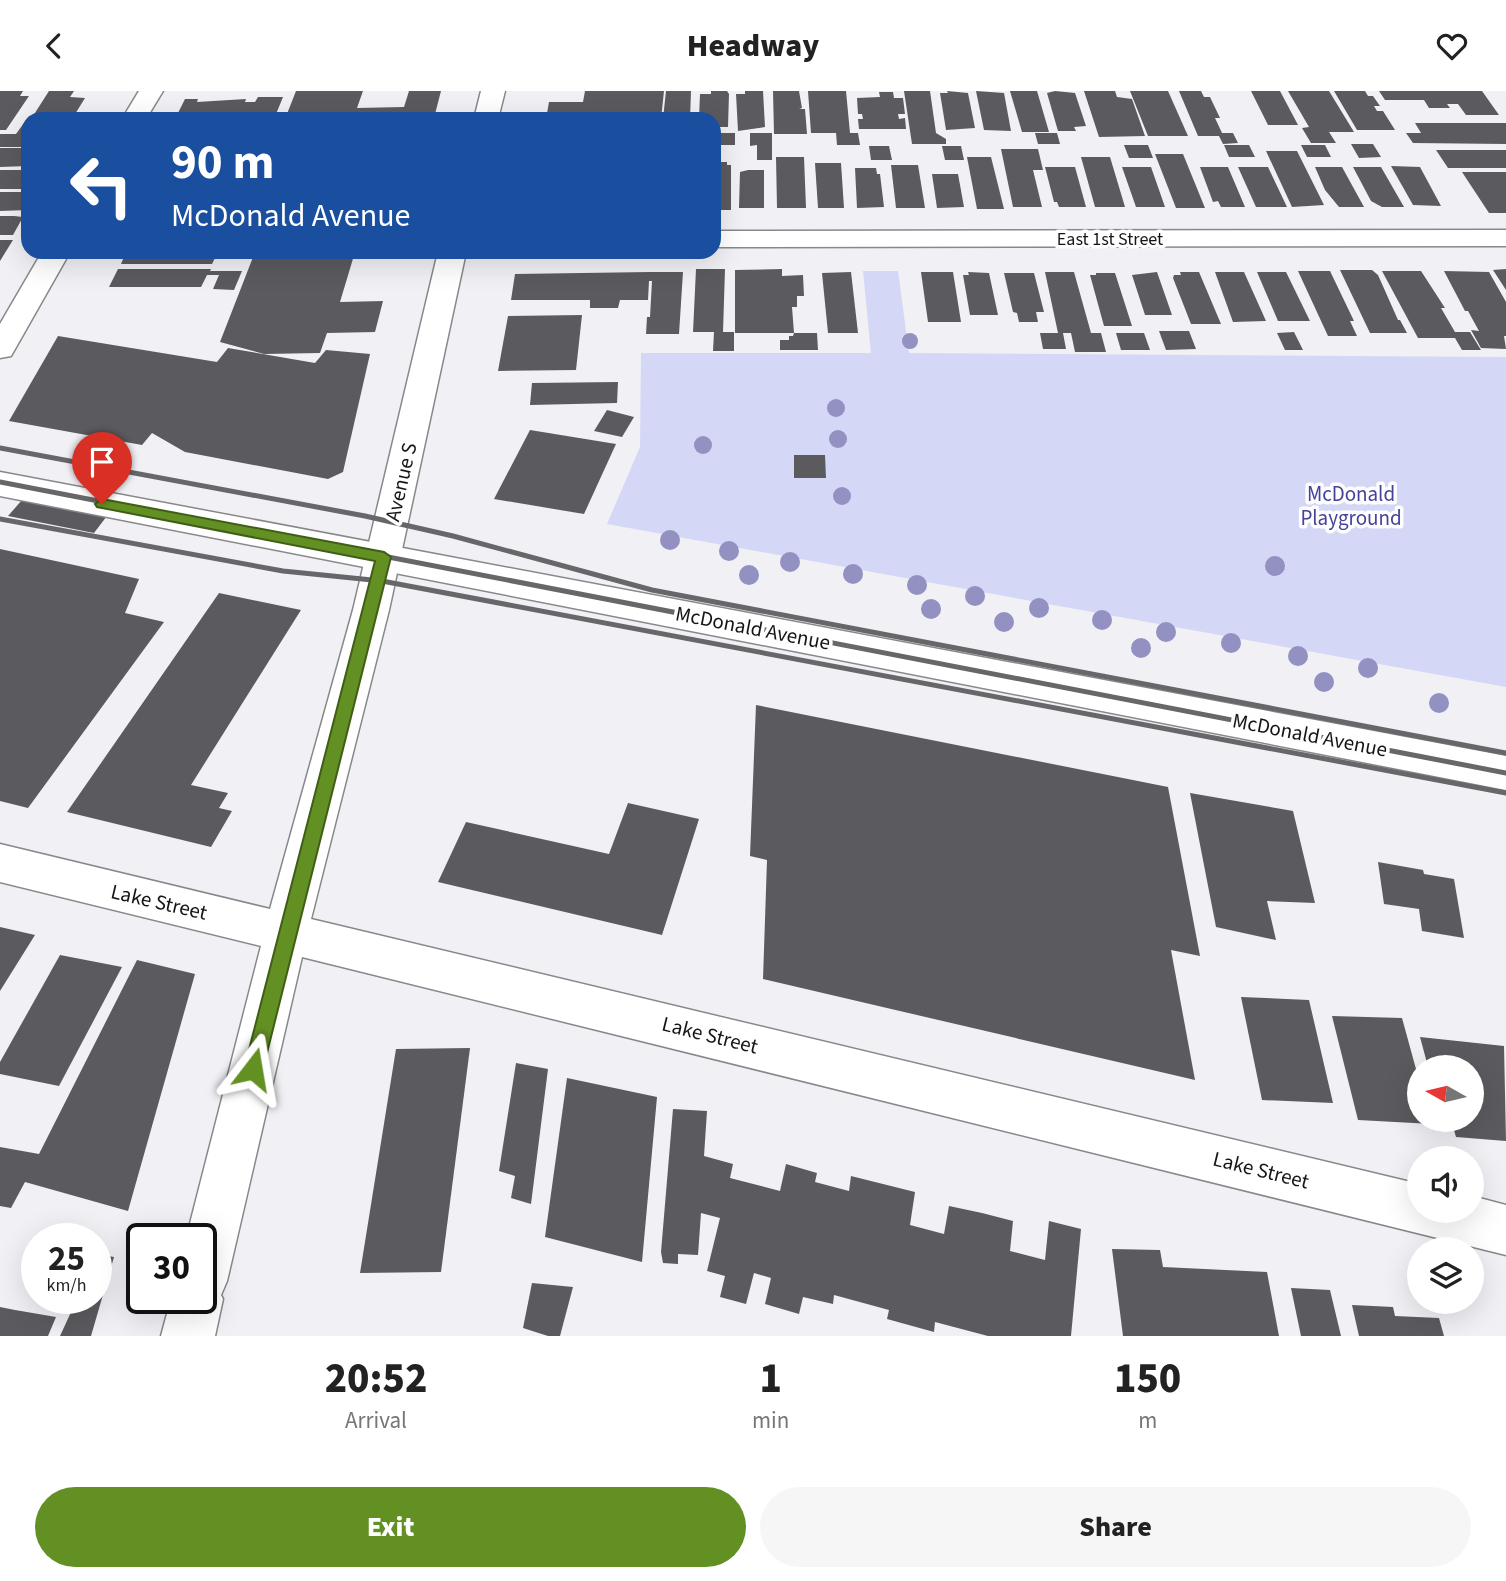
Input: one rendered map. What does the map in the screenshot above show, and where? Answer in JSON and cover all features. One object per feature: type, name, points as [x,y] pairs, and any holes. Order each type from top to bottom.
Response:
[{"type":"street","points":[[138,112],[150,91]]},
{"type":"street","points":[[488,112],[493,91]]},
{"type":"street","name":"East 1st Street","points":[[721,239],[1506,238]]},
{"type":"street","points":[[0,349],[53,259]]},
{"type":"street","name":"Avenue S","points":[[215,1223],[286,932],[384,557],[450,259]]},
{"type":"street","name":"McDonald Avenue","points":[[0,484],[1506,773]]},
{"type":"street","name":"Lake Street","points":[[0,863],[1407,1206]]},
{"type":"street","points":[[1478,1223],[1506,1230]]},
{"type":"street","points":[[188,1336],[193,1314]]},
{"type":"green space","name":"McDonald Playground","points":[[863,271],[898,271],[909,353],[1506,357],[1506,687],[607,524],[640,447],[641,353],[871,353]]},
{"type":"building","points":[[0,91],[23,91],[20,96],[29,96],[6,130],[0,130]]},
{"type":"building","points":[[49,91],[74,91],[70,97],[85,98],[76,112],[36,112]]},
{"type":"building","points":[[296,91],[363,91],[357,108],[404,107],[409,91],[441,91],[436,112],[288,112]]},
{"type":"building","points":[[585,91],[664,91],[662,112],[547,112],[549,102],[583,102]]},
{"type":"building","points":[[666,91],[691,91],[690,112],[664,112]]},
{"type":"building","points":[[711,91],[727,91],[729,94],[728,127],[721,127],[721,112],[699,112],[700,94],[711,94]]},
{"type":"building","points":[[745,91],[763,91],[765,127],[738,131],[736,94],[745,94]]},
{"type":"building","points":[[773,91],[799,91],[802,108],[799,109],[805,109],[807,134],[774,134]]},
{"type":"building","points":[[808,91],[846,91],[850,133],[858,133],[860,145],[837,145],[836,133],[811,133]]},
{"type":"building","points":[[904,91],[930,91],[936,133],[946,139],[946,144],[912,144]]},
{"type":"building","points":[[947,91],[968,93],[975,128],[946,130],[940,93],[948,93]]},
{"type":"building","points":[[976,91],[1004,93],[1011,131],[984,130]]},
{"type":"building","points":[[1010,91],[1037,91],[1049,132],[1022,132]]},
{"type":"building","points":[[1084,91],[1115,91],[1117,97],[1132,99],[1145,136],[1099,137]]},
{"type":"building","points":[[1130,91],[1168,91],[1188,136],[1148,136]]},
{"type":"building","points":[[1179,91],[1201,91],[1204,97],[1210,97],[1220,118],[1215,118],[1222,133],[1233,133],[1238,143],[1223,144],[1219,136],[1198,136]]},
{"type":"building","points":[[1251,91],[1280,91],[1298,125],[1268,125]]},
{"type":"building","points":[[1288,91],[1329,91],[1354,132],[1329,132],[1336,143],[1311,143],[1302,128],[1309,127]]},
{"type":"building","points":[[1334,91],[1365,91],[1368,96],[1373,96],[1380,106],[1374,106],[1377,111],[1383,111],[1395,130],[1357,130]]},
{"type":"building","points":[[1379,91],[1482,91],[1499,115],[1466,115],[1458,104],[1447,104],[1450,108],[1429,108],[1424,100],[1385,100]]},
{"type":"building","points":[[879,92],[893,92],[894,98],[903,98],[905,114],[898,114],[899,119],[905,118],[906,129],[859,129],[858,119],[863,119],[862,114],[858,114],[857,98],[880,97]]},
{"type":"building","points":[[1047,93],[1075,93],[1086,126],[1074,127],[1076,131],[1058,131]]},
{"type":"building","points":[[258,97],[283,97],[277,112],[178,112],[185,99],[198,99],[197,102],[246,99],[245,102],[255,102]]},
{"type":"building","points":[[1415,123],[1506,123],[1506,144],[1413,143],[1406,133],[1421,133]]},
{"type":"building","points":[[21,127],[21,147],[0,147],[0,134],[16,134]]},
{"type":"building","points":[[721,133],[735,133],[735,145],[721,145]]},
{"type":"building","points":[[750,133],[772,133],[772,160],[757,160],[757,145],[750,146]]},
{"type":"building","points":[[1035,133],[1057,133],[1060,144],[1038,144]]},
{"type":"building","points":[[1351,144],[1373,144],[1381,157],[1359,158]]},
{"type":"building","points":[[1124,145],[1148,145],[1153,158],[1129,158]]},
{"type":"building","points":[[1224,145],[1249,145],[1255,157],[1229,157]]},
{"type":"building","points":[[1301,145],[1325,145],[1331,157],[1307,157]]},
{"type":"building","points":[[869,146],[889,146],[892,160],[871,160]]},
{"type":"building","points":[[942,146],[961,146],[964,160],[945,160]]},
{"type":"building","points":[[0,148],[21,148],[21,166],[0,167]]},
{"type":"building","points":[[1001,149],[1038,149],[1043,170],[1033,170],[1042,207],[1013,207]]},
{"type":"building","points":[[1436,150],[1506,150],[1506,168],[1448,168]]},
{"type":"building","points":[[1266,151],[1297,151],[1324,205],[1292,207]]},
{"type":"building","points":[[1155,154],[1183,154],[1205,208],[1176,208]]},
{"type":"building","points":[[776,157],[804,157],[806,208],[777,208]]},
{"type":"building","points":[[967,157],[991,157],[1004,209],[977,209]]},
{"type":"building","points":[[1081,157],[1110,157],[1125,207],[1095,207]]},
{"type":"building","points":[[721,162],[731,165],[731,210],[721,210]]},
{"type":"building","points":[[815,163],[841,163],[844,208],[818,208]]},
{"type":"building","points":[[891,165],[918,165],[925,208],[896,208]]},
{"type":"building","points":[[1391,166],[1420,167],[1441,206],[1413,205]]},
{"type":"building","points":[[1045,167],[1075,167],[1086,207],[1059,207],[1057,202],[1054,202]]},
{"type":"building","points":[[1122,167],[1151,167],[1165,207],[1136,207]]},
{"type":"building","points":[[1200,167],[1228,167],[1245,207],[1221,207],[1218,201],[1213,202]]},
{"type":"building","points":[[1238,167],[1268,167],[1287,207],[1256,207]]},
{"type":"building","points":[[1315,167],[1342,167],[1364,207],[1339,207],[1325,190]]},
{"type":"building","points":[[1353,167],[1381,167],[1404,207],[1382,207],[1371,201]]},
{"type":"building","points":[[855,168],[876,168],[877,174],[880,174],[884,207],[857,208]]},
{"type":"building","points":[[0,170],[21,170],[21,189],[0,189]]},
{"type":"building","points":[[764,170],[764,208],[739,208],[740,172]]},
{"type":"building","points":[[1462,172],[1506,172],[1506,213],[1489,213]]},
{"type":"building","points":[[932,174],[958,174],[964,207],[937,208]]},
{"type":"building","points":[[0,192],[21,192],[21,210],[0,211]]},
{"type":"building","points":[[0,216],[21,217],[13,235],[0,235]]},
{"type":"building","points":[[0,240],[13,240],[0,261]]},
{"type":"building","points":[[123,259],[214,259],[212,264],[121,264]]},
{"type":"building","points":[[252,259],[353,259],[340,302],[383,301],[375,332],[327,333],[320,353],[264,354],[220,342]]},
{"type":"building","points":[[118,269],[242,271],[234,290],[213,289],[219,275],[207,275],[201,287],[109,287]]},
{"type":"building","points":[[696,269],[725,269],[723,332],[734,332],[734,351],[713,351],[714,332],[693,332]]},
{"type":"building","points":[[782,269],[782,276],[803,275],[804,296],[797,296],[797,307],[792,307],[794,333],[735,333],[735,270]]},
{"type":"building","points":[[1506,269],[1506,290],[1493,270]]},
{"type":"building","points":[[1340,270],[1372,270],[1378,275],[1398,320],[1407,333],[1370,333]]},
{"type":"building","points":[[1298,271],[1330,271],[1354,321],[1350,321],[1357,336],[1328,336]]},
{"type":"building","points":[[1382,271],[1421,271],[1445,308],[1441,308],[1455,332],[1470,332],[1481,350],[1462,350],[1455,338],[1418,338]]},
{"type":"building","points":[[1444,271],[1489,272],[1506,302],[1506,349],[1481,348],[1471,330],[1479,331]]},
{"type":"building","points":[[683,272],[679,334],[646,334],[652,281],[649,281],[648,300],[620,300],[618,308],[590,308],[590,300],[511,300],[515,274]]},
{"type":"building","points":[[851,272],[858,333],[828,333],[822,273]]},
{"type":"building","points":[[921,272],[953,272],[961,322],[928,322]]},
{"type":"building","points":[[968,272],[989,273],[998,315],[970,315],[963,275],[969,275]]},
{"type":"building","points":[[1045,272],[1074,272],[1091,333],[1101,333],[1106,352],[1075,352],[1071,333],[1063,333],[1066,349],[1043,349],[1040,333],[1058,333]]},
{"type":"building","points":[[1157,272],[1172,315],[1145,315],[1132,275]]},
{"type":"building","points":[[1180,272],[1199,272],[1221,324],[1191,324],[1173,278],[1174,275],[1181,275]]},
{"type":"building","points":[[1215,272],[1244,272],[1266,321],[1233,322]]},
{"type":"building","points":[[1257,272],[1286,272],[1310,321],[1278,321]]},
{"type":"building","points":[[1004,273],[1034,273],[1044,312],[1036,312],[1038,322],[1019,322],[1017,313],[1013,312]]},
{"type":"building","points":[[1115,273],[1132,326],[1104,326],[1090,275]]},
{"type":"building","points":[[582,315],[576,370],[498,371],[508,316]]},
{"type":"building","points":[[1159,331],[1189,331],[1196,349],[1166,350]]},
{"type":"building","points":[[1294,332],[1303,350],[1285,350],[1277,333]]},
{"type":"building","points":[[794,333],[817,333],[818,350],[780,350],[780,340],[789,340],[789,336]]},
{"type":"building","points":[[1116,333],[1144,333],[1150,350],[1121,350]]},
{"type":"building","points":[[58,336],[217,362],[228,348],[315,363],[326,350],[370,354],[343,472],[328,479],[185,452],[152,433],[142,445],[9,421]]},
{"type":"building","points":[[618,382],[617,403],[530,405],[532,383]]},
{"type":"building","points":[[607,410],[634,417],[622,437],[594,431]]},
{"type":"building","points":[[530,430],[616,444],[584,514],[494,499]]},
{"type":"building","points":[[794,455],[825,455],[826,478],[794,478]]},
{"type":"building","points":[[29,492],[113,508],[94,533],[8,516]]},
{"type":"building","points":[[0,549],[139,579],[125,613],[164,622],[28,808],[0,801]]},
{"type":"building","points":[[219,593],[301,610],[191,785],[228,793],[219,808],[232,811],[211,847],[67,812]]},
{"type":"building","points":[[756,705],[1168,787],[1200,956],[1171,950],[1195,1080],[763,979],[767,860],[750,856]]},
{"type":"building","points":[[1190,793],[1293,811],[1315,903],[1267,901],[1276,940],[1216,927]]},
{"type":"building","points":[[628,803],[699,819],[662,935],[438,882],[466,822],[609,854]]},
{"type":"building","points":[[1378,862],[1454,879],[1464,938],[1422,931],[1419,909],[1384,904]]},
{"type":"building","points":[[0,927],[35,935],[0,991]]},
{"type":"building","points":[[60,955],[122,967],[59,1086],[0,1074],[0,1062]]},
{"type":"building","points":[[137,960],[195,974],[128,1211],[25,1182],[11,1208],[0,1206],[0,1147],[39,1154]]},
{"type":"building","points":[[1241,997],[1309,1000],[1333,1103],[1262,1100]]},
{"type":"building","points":[[1332,1016],[1402,1018],[1412,1055],[1407,1055],[1407,1123],[1358,1120]]},
{"type":"building","points":[[1420,1037],[1504,1046],[1506,1141],[1456,1137],[1455,1132],[1484,1132],[1484,1055],[1425,1055]]},
{"type":"building","points":[[470,1048],[441,1272],[360,1273],[396,1049]]},
{"type":"building","points":[[516,1063],[548,1069],[531,1204],[511,1198],[515,1176],[499,1171]]},
{"type":"building","points":[[567,1078],[657,1097],[642,1262],[545,1237]]},
{"type":"building","points":[[673,1109],[707,1111],[704,1156],[733,1164],[730,1178],[780,1191],[786,1164],[817,1173],[815,1182],[849,1191],[851,1176],[915,1192],[910,1225],[944,1234],[949,1206],[1013,1221],[1010,1251],[1045,1260],[1049,1221],[1081,1229],[1071,1336],[988,1336],[935,1322],[934,1332],[887,1319],[889,1310],[834,1295],[833,1304],[803,1297],[799,1314],[765,1304],[771,1278],[754,1273],[746,1304],[720,1297],[725,1276],[707,1271],[720,1218],[701,1213],[698,1255],[678,1254],[678,1264],[663,1263],[661,1252]]},
{"type":"building","points":[[1112,1249],[1160,1250],[1163,1267],[1267,1272],[1279,1336],[1123,1336]]},
{"type":"building","points":[[532,1283],[573,1287],[560,1336],[548,1336],[523,1328]]},
{"type":"building","points":[[1291,1288],[1330,1290],[1341,1336],[1301,1336]]},
{"type":"building","points":[[1352,1305],[1393,1307],[1395,1316],[1439,1318],[1444,1336],[1359,1336]]},
{"type":"building","points":[[0,1307],[21,1311],[21,1314],[56,1317],[48,1336],[0,1336]]},
{"type":"building","points":[[70,1314],[97,1314],[91,1336],[60,1336]]},
{"type":"railway","points":[[0,448],[365,516],[453,536],[652,590],[1506,753]]},
{"type":"railway","points":[[0,482],[1506,773]]},
{"type":"railway","points":[[0,519],[283,571],[382,581],[1506,793]]},
{"type":"route","points":[[102,504],[384,557],[253,1069]]}]
